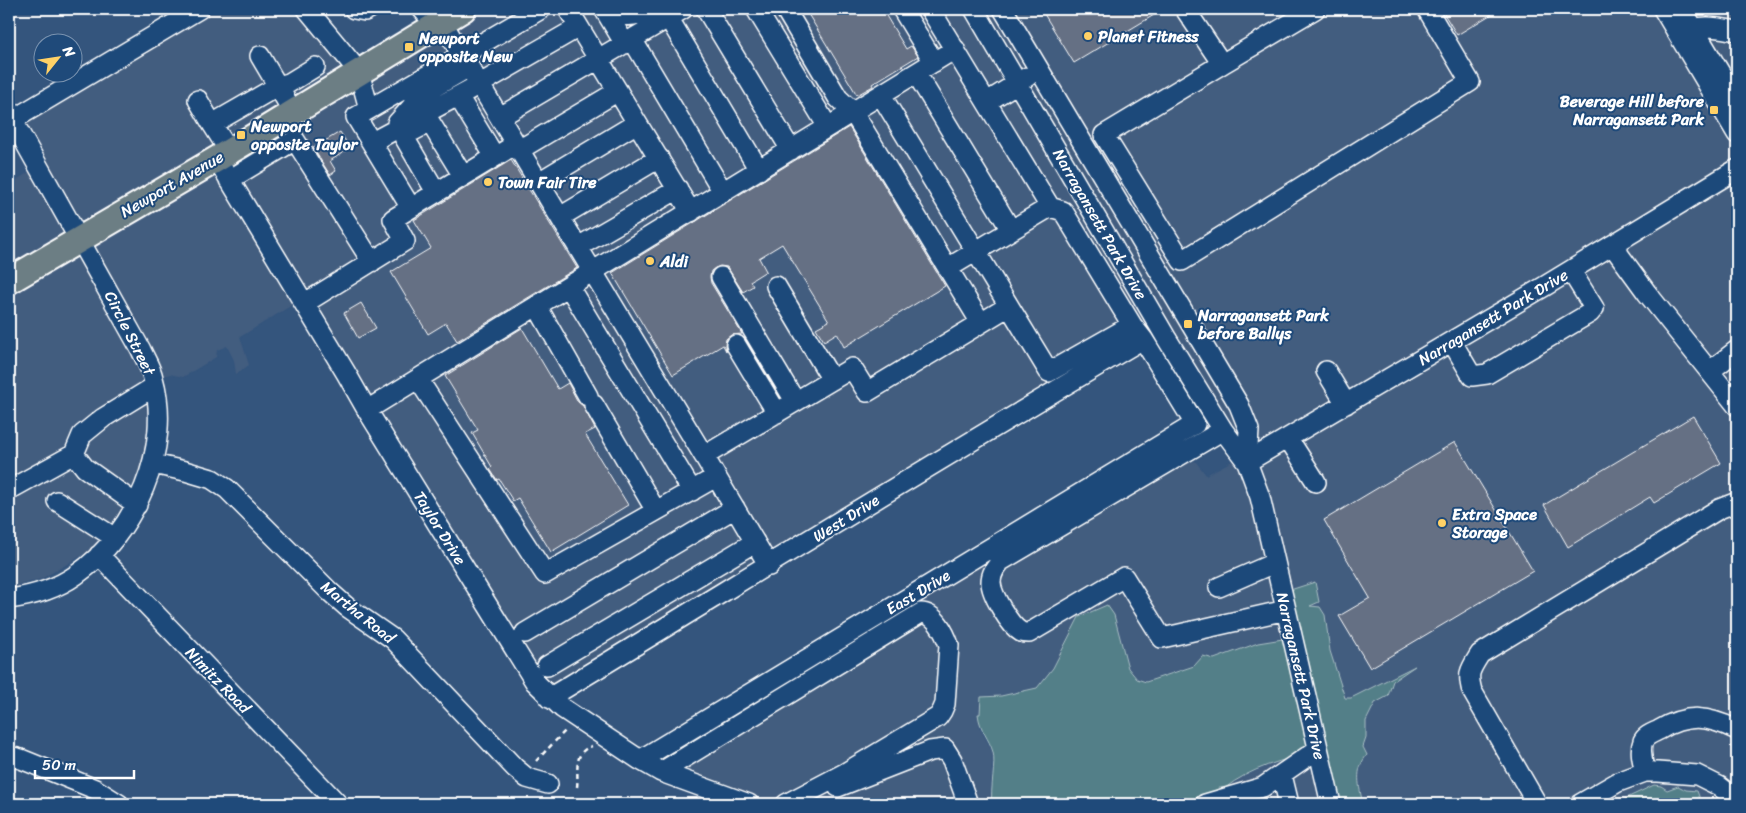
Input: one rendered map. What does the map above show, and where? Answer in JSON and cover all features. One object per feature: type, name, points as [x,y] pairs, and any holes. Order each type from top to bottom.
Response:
[{"type":"main road","name":"Newport Avenue","points":[[9,282],[80,238],[225,163],[293,112],[359,72],[433,19],[463,9]]},
{"type":"street","points":[[10,118],[199,9]]},
{"type":"street","points":[[308,9],[359,72],[369,109]]},
{"type":"street","points":[[354,9],[365,12],[369,9]]},
{"type":"street","points":[[385,141],[424,94],[466,61],[541,9]]},
{"type":"street","points":[[568,9],[691,212]]},
{"type":"street","points":[[604,9],[628,42],[723,192]]},
{"type":"street","points":[[616,9],[624,16],[675,13],[759,170]]},
{"type":"street","points":[[706,9],[791,150]]},
{"type":"street","points":[[756,9],[828,127]]},
{"type":"street","points":[[785,9],[838,98],[854,112],[981,323]]},
{"type":"street","points":[[902,9],[934,62]]},
{"type":"street","points":[[881,95],[1049,372],[1137,332],[1063,211],[1050,207],[930,9]]},
{"type":"street","name":"Narragansett Park Drive","points":[[974,9],[1223,430],[1247,462],[1260,497],[1331,804]]},
{"type":"street","name":"Narragansett Park Drive","points":[[1003,9],[1238,405],[1250,430],[1247,462]]},
{"type":"street","points":[[1185,9],[1222,64]]},
{"type":"street","points":[[1084,147],[1315,9]]},
{"type":"street","points":[[1104,135],[1182,261],[1470,82],[1427,9]]},
{"type":"street","points":[[1663,9],[1686,32],[1737,101]]},
{"type":"street","points":[[1682,9],[1686,32],[1737,134]]},
{"type":"street","points":[[500,117],[628,42],[648,16]]},
{"type":"street","points":[[433,19],[466,61],[769,566]]},
{"type":"street","points":[[385,141],[458,96],[579,27]]},
{"type":"street","points":[[1686,32],[1711,27],[1737,31]]},
{"type":"street","points":[[367,410],[955,49]]},
{"type":"street","points":[[260,56],[293,112]]},
{"type":"street","points":[[436,192],[385,141],[356,117],[466,61]]},
{"type":"street","points":[[212,124],[315,67]]},
{"type":"street","points":[[987,102],[1039,70]]},
{"type":"street","points":[[916,73],[1011,230]]},
{"type":"street","points":[[305,303],[405,242],[393,219],[495,157],[518,147],[618,91]]},
{"type":"street","points":[[458,96],[495,157]]},
{"type":"street","name":"Taylor Drive","points":[[198,100],[212,124],[225,163],[305,303],[367,410],[535,682],[549,698],[576,719],[661,772],[749,804]]},
{"type":"street","name":"Circle Street","points":[[9,599],[42,592],[76,575],[115,538],[137,504],[153,464],[158,422],[153,377],[141,350],[80,238],[10,118]]},
{"type":"street","points":[[385,141],[430,122],[463,176]]},
{"type":"street","points":[[539,182],[637,123]]},
{"type":"street","points":[[225,163],[295,140],[372,262]]},
{"type":"street","points":[[385,141],[410,208]]},
{"type":"street","points":[[560,217],[659,158]]},
{"type":"street","name":"Narragansett Park Drive","points":[[1247,462],[1452,342],[1737,170]]},
{"type":"street","points":[[578,248],[678,189]]},
{"type":"street","points":[[948,268],[1050,207]]},
{"type":"street","points":[[1612,245],[1647,293],[1737,406]]},
{"type":"street","points":[[1452,342],[1472,376],[1479,376],[1487,374],[1590,313],[1594,308],[1571,271]]},
{"type":"street","points":[[721,277],[795,401]]},
{"type":"street","points":[[569,286],[692,491]]},
{"type":"street","points":[[776,286],[832,380]]},
{"type":"street","points":[[537,306],[656,511]]},
{"type":"street","points":[[704,456],[852,368],[867,392],[1009,306]]},
{"type":"street","name":"East Drive","points":[[640,760],[1195,424],[1137,332]]},
{"type":"street","name":"West Drive","points":[[549,698],[769,566],[1023,409],[1137,332]]},
{"type":"street","points":[[736,345],[777,412]]},
{"type":"street","points":[[1710,371],[1737,350]]},
{"type":"street","points":[[1326,371],[1346,404]]},
{"type":"street","points":[[418,379],[545,574],[716,477]]},
{"type":"street","points":[[9,490],[74,454],[82,435],[103,418],[155,386]]},
{"type":"street","points":[[1223,430],[1001,561],[993,571],[992,590],[1010,621],[1021,632],[1029,633],[1124,577],[1162,638],[1286,610]]},
{"type":"street","points":[[1288,438],[1316,482]]},
{"type":"street","points":[[74,454],[85,468],[137,504]]},
{"type":"street","name":"Martha Road","points":[[153,464],[185,470],[212,478],[227,489],[347,607],[393,639],[515,768],[527,778],[548,784]]},
{"type":"street","points":[[57,501],[115,538]]},
{"type":"street","points":[[1536,804],[1472,691],[1468,678],[1472,666],[1480,654],[1720,509],[1737,502]]},
{"type":"street","points":[[525,633],[735,508]]},
{"type":"street","points":[[547,666],[755,542]]},
{"type":"street","name":"Nimitz Road","points":[[99,555],[338,804]]},
{"type":"street","points":[[1219,587],[1274,562]]},
{"type":"street","points":[[661,772],[921,613],[932,616],[947,638],[949,645],[942,711],[938,716],[845,772],[786,804]]},
{"type":"street","points":[[1645,772],[1641,752],[1643,743],[1647,737],[1666,726],[1686,719],[1706,718],[1737,730]]},
{"type":"street","points":[[797,804],[930,751],[945,749],[952,760],[968,804]]},
{"type":"street","points":[[1205,804],[1263,787],[1318,749]]},
{"type":"street","points":[[9,756],[95,789],[119,804]]},
{"type":"street","points":[[1580,804],[1618,782],[1645,772],[1697,775],[1719,786],[1737,800]]},
{"type":"street","points":[[1282,775],[1289,804]]},
{"type":"path","points":[[536,761],[576,719]]},
{"type":"path","points":[[577,787],[579,758],[586,748],[597,745]]},
{"type":"shaded area","points":[[201,9],[299,9],[354,73],[464,9],[1658,9],[1737,139],[1737,804],[1713,804],[1709,800],[1699,799],[1697,791],[1686,790],[1678,786],[1667,790],[1636,793],[1614,804],[1363,804],[1358,779],[1366,738],[1366,721],[1375,703],[1388,696],[1393,681],[1410,669],[1351,698],[1345,698],[1330,651],[1325,615],[1309,606],[1318,590],[1289,638],[1258,643],[1214,659],[1203,657],[1194,666],[1146,682],[1137,679],[1128,668],[1118,630],[1079,617],[1053,668],[1037,688],[1001,696],[979,726],[993,753],[992,804],[742,804],[647,766],[1163,446],[1181,465],[1195,461],[1206,475],[1236,459],[1158,330],[1031,405],[546,700],[297,302],[240,337],[249,365],[236,374],[234,360],[227,346],[217,350],[216,357],[183,377],[170,374],[149,381],[146,380],[148,449],[123,511],[88,552],[41,579],[9,588],[9,185],[32,170],[10,126]]},
{"type":"shaded area","points":[[1678,9],[1737,9],[1737,105]]},
{"type":"shaded area","points":[[1314,753],[1326,804],[1195,804],[1219,787],[1225,788],[1234,781],[1285,758]]},
{"type":"green space","points":[[1315,582],[1319,602],[1310,606],[1320,607],[1325,615],[1330,651],[1345,698],[1351,698],[1415,666],[1393,681],[1388,696],[1375,703],[1366,721],[1366,738],[1363,747],[1367,755],[1360,766],[1359,772],[1363,804],[1326,804],[1314,753],[1279,761],[1256,770],[1225,788],[1219,788],[1195,804],[992,804],[994,757],[979,720],[978,714],[980,714],[981,697],[1001,696],[1037,688],[1053,668],[1079,617],[1107,605],[1114,615],[1128,668],[1137,679],[1146,682],[1194,666],[1203,656],[1214,659],[1258,643],[1289,638],[1284,592]]},
{"type":"green space","points":[[1654,785],[1661,786],[1667,790],[1678,786],[1686,790],[1697,791],[1700,799],[1709,800],[1713,804],[1614,804]]},
{"type":"building","points":[[805,9],[882,9],[906,49],[911,46],[918,56],[857,95]]},
{"type":"building","name":"Planet Fitness","points":[[1041,9],[1164,9],[1074,63]]},
{"type":"building","points":[[1441,9],[1500,9],[1457,35]]},
{"type":"building","points":[[849,127],[945,286],[844,347],[837,333],[824,341],[816,328],[829,321],[782,244],[759,258],[766,271],[750,281],[753,286],[743,292],[727,267],[720,266],[711,271],[711,283],[742,334],[731,335],[726,339],[726,351],[723,345],[673,375],[612,273]]},
{"type":"building","points":[[340,132],[350,148],[330,161],[336,171],[330,175],[313,148]]},
{"type":"building","points":[[511,160],[577,268],[457,341],[446,323],[428,334],[391,272],[431,248],[414,220]]},
{"type":"building","points":[[361,303],[376,328],[358,338],[344,313]]},
{"type":"building","points":[[522,328],[558,389],[568,383],[578,402],[583,406],[595,429],[585,434],[628,505],[551,552],[518,498],[513,501],[490,469],[492,467],[472,433],[478,430],[445,376]]},
{"type":"building","points":[[1693,416],[1721,463],[1654,503],[1650,497],[1568,547],[1544,505]]},
{"type":"building","points":[[1455,442],[1533,571],[1370,668],[1339,616],[1370,598],[1324,520]]},
{"type":"place","name":"Planet Fitness","points":[[1088,36]]},
{"type":"place","name":"Newport opposite New","points":[[409,47]]},
{"type":"place","name":"Beverage Hill before Narragansett Park","points":[[1714,110]]},
{"type":"place","name":"Newport opposite Taylor","points":[[241,135]]},
{"type":"place","name":"Town Fair Tire","points":[[488,182]]},
{"type":"place","name":"Aldi","points":[[650,261]]},
{"type":"place","name":"Narragansett Park before Ballys","points":[[1188,324]]},
{"type":"place","name":"Extra Space Storage","points":[[1442,523]]}]
